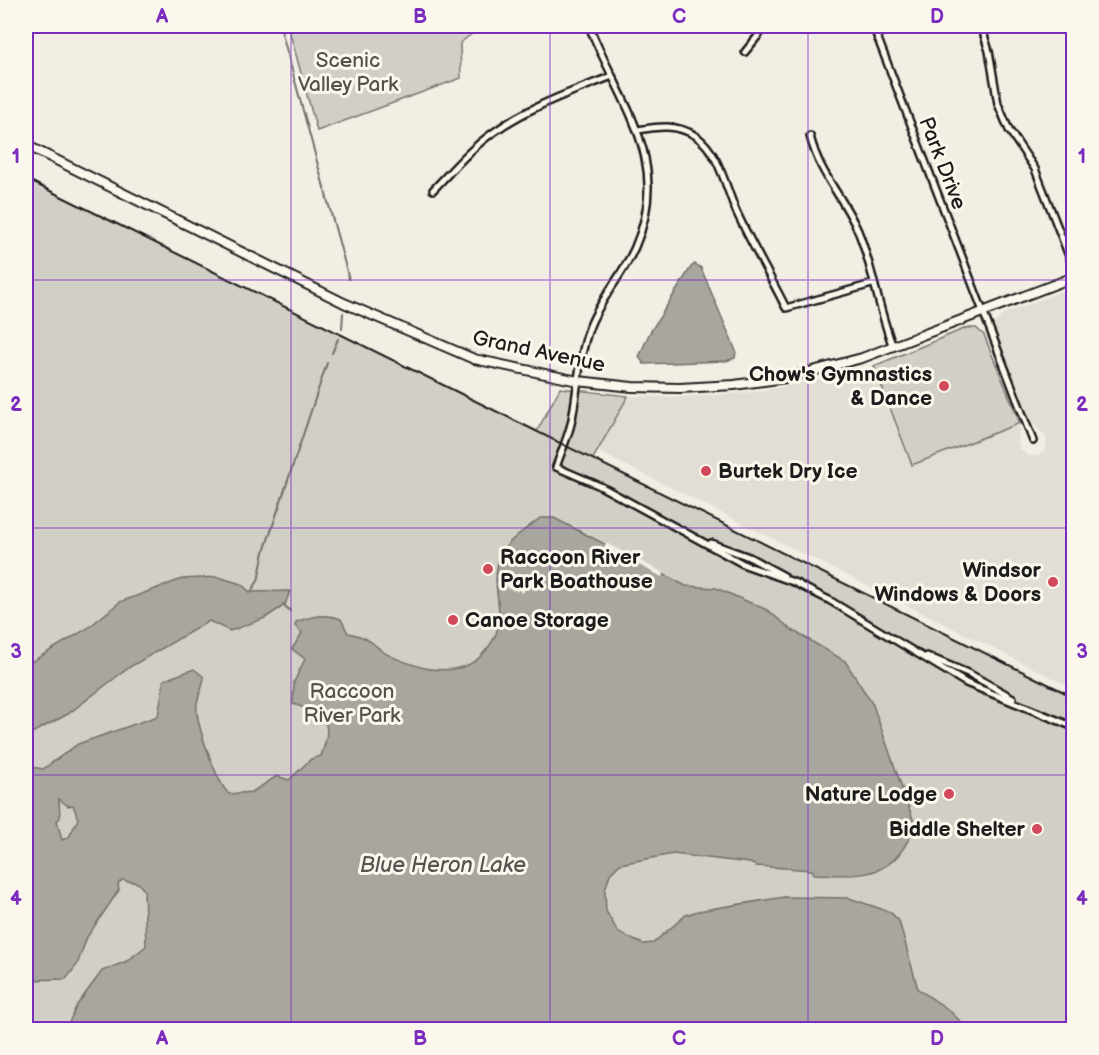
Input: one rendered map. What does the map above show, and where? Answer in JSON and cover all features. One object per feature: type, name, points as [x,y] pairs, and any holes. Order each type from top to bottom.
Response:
[{"type":"main road","name":"Grand Avenue","points":[[26,145],[344,303],[474,359],[578,381],[642,388],[734,385],[822,370],[893,347],[1074,277]]},
{"type":"street","points":[[589,26],[638,130],[649,172],[647,218],[634,250],[599,307],[590,327],[583,349],[571,424],[556,467],[600,486],[695,537],[749,557],[904,644],[966,683],[1074,727]]},
{"type":"street","points":[[745,52],[766,26]]},
{"type":"street","name":"Park Drive","points":[[873,26],[1033,441]]},
{"type":"street","points":[[981,26],[989,51],[998,104],[1009,130],[1035,169],[1074,269]]},
{"type":"street","points":[[434,190],[460,161],[495,131],[533,108],[612,76]]},
{"type":"street","points":[[638,130],[659,126],[679,128],[695,135],[708,147],[737,212],[786,308],[872,284]]},
{"type":"street","points":[[810,136],[821,170],[857,229],[893,347]]},
{"type":"shaded area","points":[[1073,287],[1073,688],[597,451],[628,396],[675,397],[744,393],[788,386],[874,366],[912,465],[1020,423],[1018,443],[1020,449],[1028,456],[1038,456],[1046,449],[1046,437],[1029,419],[995,331],[995,323],[1003,314]]},
{"type":"green space","name":"Scenic Valley Park","points":[[288,26],[482,26],[460,43],[461,78],[317,131]]},
{"type":"green space","name":"Raccoon River Park","points":[[26,179],[537,431],[560,388],[628,396],[593,459],[1073,697],[1073,1029],[26,1029]]},
{"type":"green space","name":"Chow's Gymnastics & Dance","points":[[966,328],[976,328],[984,335],[1020,423],[912,465],[874,366]]},
{"type":"water","points":[[695,264],[701,268],[736,351],[735,358],[726,361],[644,364],[639,357],[649,334]]},
{"type":"water","name":"Blue Heron Lake","points":[[540,518],[554,518],[686,586],[716,588],[767,610],[792,630],[845,661],[873,705],[915,825],[898,856],[888,865],[863,874],[814,874],[812,870],[756,866],[750,863],[673,854],[620,864],[610,874],[605,890],[606,911],[618,932],[643,944],[653,943],[686,915],[698,911],[784,897],[849,898],[890,912],[899,921],[918,989],[949,1010],[968,1029],[66,1029],[77,1005],[102,971],[127,961],[146,946],[144,890],[138,883],[122,880],[118,884],[119,890],[87,937],[77,965],[66,979],[26,980],[26,766],[43,769],[78,744],[158,716],[164,680],[194,669],[204,677],[197,703],[199,723],[213,765],[229,794],[252,792],[277,776],[289,780],[311,759],[321,756],[327,735],[325,721],[320,716],[293,704],[294,682],[305,659],[292,649],[302,633],[295,626],[296,622],[318,616],[341,619],[348,633],[367,639],[391,656],[426,668],[451,669],[470,664],[481,656],[492,643],[497,630],[499,607],[496,583],[500,556],[512,540]],"holes":[[[59,799],[68,806],[73,805],[78,819],[69,837],[62,840],[57,821],[60,818]]]},
{"type":"water","points":[[218,577],[241,584],[250,592],[290,591],[285,605],[265,618],[230,631],[209,621],[128,668],[68,714],[26,736],[26,665],[88,628],[120,602],[182,579]]},
{"type":"pier","points":[[606,543],[664,573],[662,577],[604,547]]},
{"type":"pier","points":[[506,580],[507,584],[510,580],[513,585],[516,581],[515,585],[520,582],[521,586],[525,583],[524,592],[521,593],[519,589],[516,592],[515,588],[512,591],[511,587],[508,590],[507,586],[504,590],[504,586],[495,584],[505,583]]},
{"type":"waterway","points":[[280,26],[349,279]]},
{"type":"waterway","points":[[342,329],[343,313]]},
{"type":"waterway","points":[[332,353],[338,339]]},
{"type":"waterway","points":[[250,593],[258,581],[264,552],[327,363]]},
{"type":"waterway","points":[[283,604],[290,611]]},
{"type":"railway","points":[[26,179],[1074,697]]},
{"type":"place","name":"Chow's Gymnastics & Dance","points":[[944,386]]},
{"type":"place","name":"Burtek Dry Ice","points":[[706,471]]},
{"type":"place","name":"Raccoon River Park Boathouse","points":[[488,569]]},
{"type":"place","name":"Windsor Windows & Doors","points":[[1053,582]]},
{"type":"place","name":"Canoe Storage","points":[[453,620]]},
{"type":"place","name":"Nature Lodge","points":[[949,794]]},
{"type":"place","name":"Biddle Shelter","points":[[1037,829]]}]
